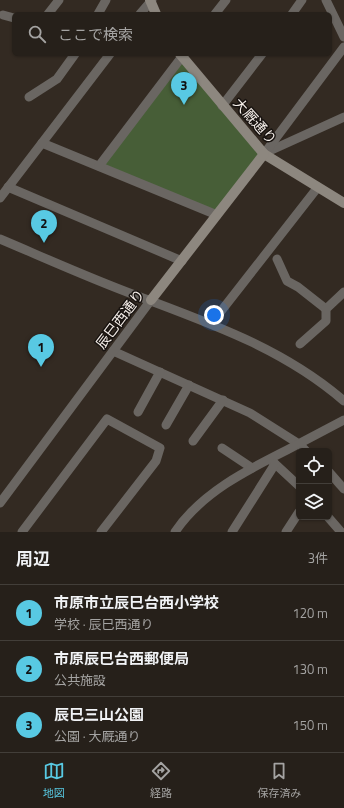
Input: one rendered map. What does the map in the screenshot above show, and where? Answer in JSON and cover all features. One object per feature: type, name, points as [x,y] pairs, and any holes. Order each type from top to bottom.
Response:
[{"type":"street","points":[[50,12],[59,0]]},
{"type":"street","points":[[99,12],[106,0]]},
{"type":"street","points":[[142,12],[151,0]]},
{"type":"street","points":[[151,0],[155,12]]},
{"type":"street","points":[[217,12],[226,0]]},
{"type":"street","points":[[293,12],[302,0]]},
{"type":"street","points":[[326,0],[332,12]]},
{"type":"street","points":[[332,12],[344,37]]},
{"type":"street","points":[[3,15],[12,17]]},
{"type":"street","points":[[264,154],[344,47]]},
{"type":"street","points":[[29,96],[57,79],[73,56]]},
{"type":"street","points":[[0,198],[108,56]]},
{"type":"street","points":[[99,166],[181,56]]},
{"type":"street","name":"大厩通り","points":[[183,56],[222,106],[264,154],[344,202]]},
{"type":"street","points":[[222,106],[260,56]]},
{"type":"street","points":[[264,154],[344,117]]},
{"type":"street","points":[[42,143],[217,215]]},
{"type":"street","name":"辰巳西通り","points":[[0,503],[151,300],[264,154]]},
{"type":"street","points":[[8,187],[182,261]]},
{"type":"street","points":[[211,324],[318,187]]},
{"type":"street","points":[[0,239],[260,345],[278,354],[315,378],[344,401]]},
{"type":"street","points":[[277,259],[287,281],[298,287],[326,309]]},
{"type":"street","points":[[300,344],[326,321],[326,309],[344,292]]},
{"type":"street","points":[[113,351],[250,413],[303,448]]},
{"type":"street","points":[[138,412],[160,372]]},
{"type":"street","points":[[166,425],[189,385]]},
{"type":"street","points":[[193,441],[223,400]]},
{"type":"street","points":[[22,532],[107,419],[160,448],[156,461],[102,532]]},
{"type":"street","points":[[175,532],[208,497],[226,484],[252,468],[272,461],[299,444],[344,420]]},
{"type":"street","points":[[222,448],[252,468]]},
{"type":"street","points":[[272,461],[297,484]]},
{"type":"street","points":[[232,532],[272,461]]},
{"type":"street","points":[[332,475],[344,489]]},
{"type":"street","points":[[286,532],[296,517]]},
{"type":"street","points":[[331,520],[341,532]]},
{"type":"green space","points":[[182,57],[264,154],[217,215],[99,166]]},
{"type":"place","name":"辰巳三山公園","points":[[184,105]]},
{"type":"place","name":"市原辰巳台西郵便局","points":[[44,243]]},
{"type":"place","name":"市原市立辰巳台西小学校","points":[[41,367]]}]
